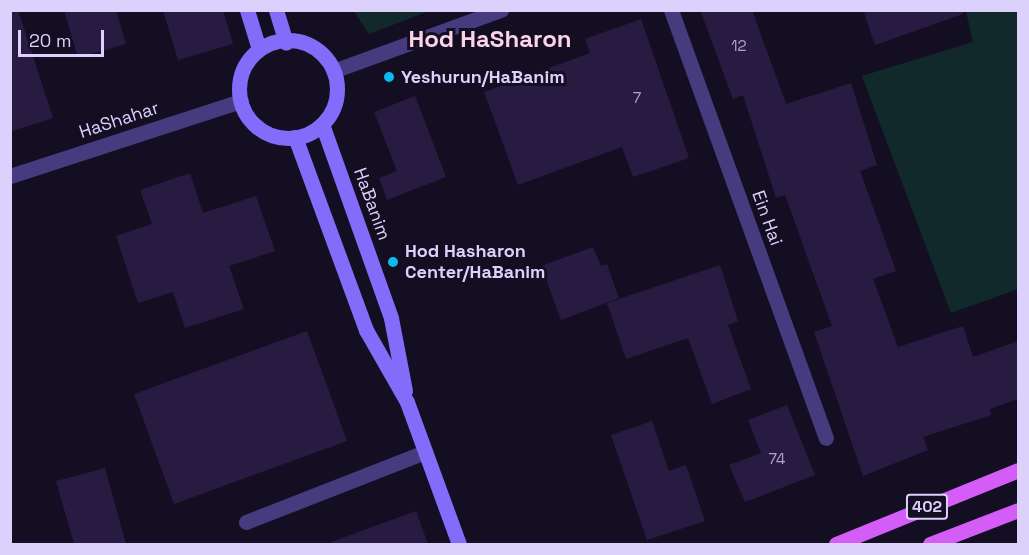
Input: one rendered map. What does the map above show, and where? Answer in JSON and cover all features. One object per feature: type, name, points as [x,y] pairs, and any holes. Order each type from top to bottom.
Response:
[{"type":"main road","name":"402","points":[[836,544],[1018,470]]},
{"type":"main road","name":"402","points":[[930,544],[1018,510]]},
{"type":"street","points":[[247,10],[260,49]]},
{"type":"street","points":[[276,10],[285,42]]},
{"type":"street","points":[[333,71],[501,10]]},
{"type":"street","name":"Ein Hai","points":[[671,10],[826,438]]},
{"type":"street","points":[[285,42],[315,47],[327,56],[333,71],[336,100],[322,124],[295,137],[259,129],[241,101],[243,72],[260,49],[285,42]]},
{"type":"street","name":"HaShahar","points":[[10,176],[241,101]]},
{"type":"street","name":"HaBanim","points":[[322,124],[391,318],[407,402],[459,544]]},
{"type":"street","name":"HaBanim","points":[[295,137],[366,330],[407,402]]},
{"type":"street","points":[[246,522],[425,452]]},
{"type":"green space","points":[[353,10],[429,10],[429,11],[369,34]]},
{"type":"green space","points":[[966,11],[1018,11],[1018,289],[951,313],[862,76],[973,42]]},
{"type":"building","points":[[10,10],[18,10],[53,118],[10,132]]},
{"type":"building","points":[[64,10],[116,10],[126,44],[78,58]]},
{"type":"building","points":[[163,10],[223,10],[233,44],[178,60]]},
{"type":"building","points":[[700,10],[752,10],[786,104],[851,83],[877,165],[860,171],[896,271],[873,279],[898,347],[963,326],[973,357],[1018,341],[1018,399],[990,409],[991,415],[923,437],[928,450],[863,476],[814,332],[832,326],[785,195],[776,198],[743,95],[733,99]]},
{"type":"building","points":[[863,10],[962,10],[963,14],[875,45]]},
{"type":"building","points":[[641,19],[689,158],[633,177],[622,147],[518,185],[484,92],[590,53],[585,39]]},
{"type":"building","points":[[415,96],[446,177],[387,200],[379,178],[397,171],[374,112]]},
{"type":"building","points":[[190,173],[203,213],[256,196],[275,251],[229,266],[244,309],[185,328],[173,292],[138,303],[116,236],[152,224],[140,190]]},
{"type":"building","points":[[593,247],[601,266],[607,264],[619,298],[561,320],[541,266]]},
{"type":"building","points":[[720,265],[738,321],[728,325],[751,389],[712,404],[688,338],[626,359],[607,303]]},
{"type":"building","points":[[307,331],[347,441],[174,504],[134,394]]},
{"type":"building","points":[[787,405],[815,475],[745,502],[729,465],[761,453],[748,420]]},
{"type":"building","points":[[652,421],[669,471],[686,465],[705,521],[647,540],[611,435]]},
{"type":"building","points":[[105,468],[126,544],[74,544],[56,481]]},
{"type":"building","points":[[416,511],[428,544],[332,544],[331,542]]},
{"type":"place","name":"Yeshurun/HaBanim","points":[[389,77]]},
{"type":"place","name":"Hod Hasharon Center/HaBanim","points":[[393,262]]},
{"type":"district","name":"Hod HaSharon","points":[[490,39]]}]
